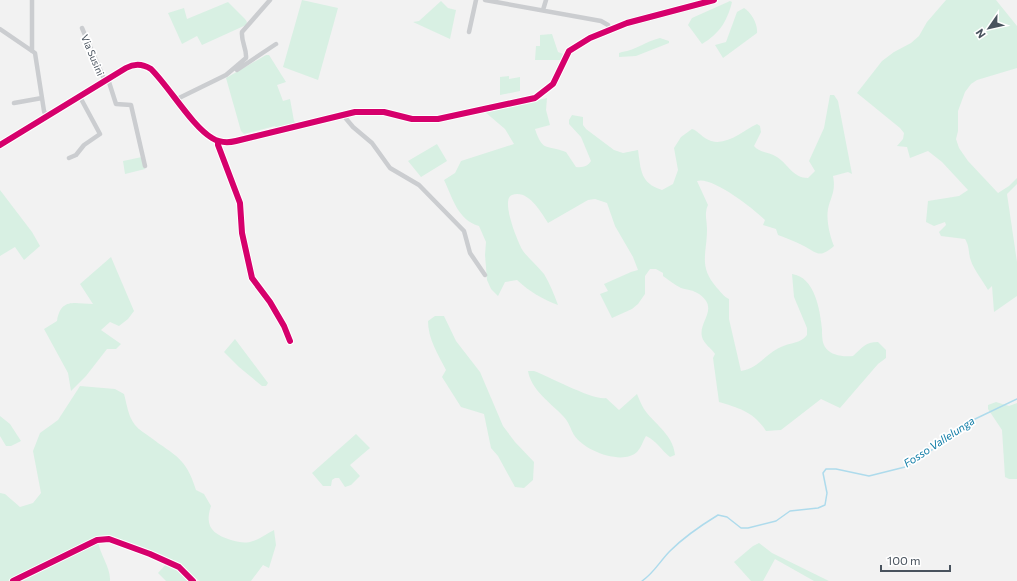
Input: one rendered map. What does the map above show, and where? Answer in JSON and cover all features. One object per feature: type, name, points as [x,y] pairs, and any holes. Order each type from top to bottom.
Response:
[{"type":"street","points":[[32,0],[32,51]]},
{"type":"street","points":[[226,75],[246,58],[247,53],[242,38],[242,32],[270,0]]},
{"type":"street","points":[[469,32],[476,0]]},
{"type":"street","points":[[485,0],[520,5],[601,21],[608,25],[609,29]]},
{"type":"street","points":[[520,5],[522,0]]},
{"type":"street","points":[[543,10],[546,0]]},
{"type":"street","points":[[0,145],[47,118],[132,65],[144,65],[154,72],[198,126],[209,136],[218,141],[236,142],[343,115],[370,111],[384,112],[412,119],[438,119],[534,98],[553,84],[564,58],[571,49],[609,29],[714,0]]},
{"type":"street","name":"Via Susini","points":[[82,28],[116,104],[131,105],[145,166]]},
{"type":"street","points":[[0,29],[35,53],[42,98],[47,118]]},
{"type":"street","points":[[177,99],[254,60],[276,44]]},
{"type":"street","points":[[69,158],[76,155],[84,145],[100,134],[80,97]]},
{"type":"street","points":[[14,103],[42,98]]},
{"type":"street","points":[[343,115],[353,127],[372,143],[390,168],[416,182],[464,231],[470,253],[484,275]]},
{"type":"street","points":[[218,141],[218,145],[240,203],[242,233],[252,278],[270,302],[284,326],[290,341]]},
{"type":"street","points":[[13,581],[97,540],[108,539],[150,554],[179,567],[193,581]]},
{"type":"green space","points":[[302,0],[338,8],[318,80],[283,67]]},
{"type":"green space","points":[[946,0],[996,0],[1017,26],[1017,68],[977,80],[971,84],[965,92],[958,111],[958,131],[956,139],[959,148],[968,161],[998,193],[1009,186],[1017,178],[1017,184],[1007,194],[1017,262],[1017,296],[994,312],[992,286],[988,290],[974,268],[965,239],[941,236],[939,232],[946,225],[945,222],[934,226],[926,222],[928,201],[959,196],[968,190],[942,162],[928,151],[910,158],[907,147],[897,146],[903,139],[904,133],[900,128],[857,93],[882,61],[894,52],[911,43],[919,36],[927,22]]},
{"type":"green space","points":[[441,1],[448,8],[456,10],[450,39],[413,22],[419,21]]},
{"type":"green space","points":[[730,1],[732,2],[728,16],[722,27],[718,32],[702,44],[688,25],[692,18]]},
{"type":"green space","points":[[228,2],[245,19],[247,22],[246,25],[202,45],[197,36],[182,44],[168,13],[184,8],[187,19]]},
{"type":"green space","points":[[744,8],[754,19],[757,33],[723,58],[715,45],[726,42],[737,12]]},
{"type":"green space","points":[[552,34],[558,52],[563,54],[561,60],[535,60],[536,46],[540,46],[540,35]]},
{"type":"green space","points":[[660,38],[669,41],[669,43],[636,56],[619,57],[619,53]]},
{"type":"green space","points":[[266,55],[269,55],[286,82],[277,85],[283,101],[290,99],[294,121],[298,125],[277,130],[275,126],[244,134],[241,131],[226,78]]},
{"type":"green space","points":[[509,76],[509,79],[520,77],[520,91],[500,95],[500,77]]},
{"type":"green space","points":[[830,95],[834,95],[838,101],[852,174],[848,172],[833,176],[834,190],[828,209],[828,223],[834,246],[829,250],[819,254],[778,235],[776,229],[763,225],[765,220],[732,194],[712,183],[697,181],[708,205],[706,214],[707,229],[705,267],[711,280],[717,288],[729,299],[729,319],[741,371],[747,370],[776,350],[785,345],[801,340],[807,335],[807,328],[794,297],[792,274],[800,276],[806,281],[815,296],[820,313],[823,341],[828,350],[838,355],[853,356],[867,344],[878,342],[886,350],[886,358],[878,364],[840,408],[821,399],[781,430],[766,431],[751,415],[719,402],[713,358],[715,354],[704,342],[702,337],[708,305],[705,299],[699,294],[681,288],[663,276],[663,273],[656,269],[650,269],[645,276],[645,294],[638,304],[632,309],[612,318],[600,294],[608,291],[604,284],[638,270],[633,257],[615,226],[607,203],[595,199],[588,200],[548,223],[529,198],[518,194],[512,195],[509,198],[508,204],[511,222],[523,251],[544,274],[558,305],[536,295],[517,280],[505,282],[498,296],[491,289],[487,280],[485,255],[486,242],[479,226],[466,219],[461,214],[453,201],[444,180],[455,173],[461,161],[514,144],[505,129],[485,112],[547,98],[546,110],[550,125],[535,129],[540,142],[543,145],[566,152],[576,167],[585,166],[591,161],[581,137],[569,124],[569,120],[572,115],[583,117],[583,125],[586,129],[614,150],[623,153],[638,150],[641,170],[646,180],[649,184],[662,190],[673,184],[678,170],[674,148],[681,137],[692,129],[705,138],[719,142],[732,138],[757,124],[760,126],[761,132],[754,146],[759,150],[777,157],[798,176],[808,178],[815,171],[809,161],[824,128]]},
{"type":"green space","points":[[437,144],[447,161],[421,177],[408,161]]},
{"type":"green space","points":[[142,157],[145,169],[125,174],[123,161]]},
{"type":"green space","points":[[0,190],[32,232],[40,246],[24,260],[15,247],[0,256]]},
{"type":"green space","points":[[111,257],[134,311],[128,319],[119,326],[110,322],[101,330],[121,344],[116,349],[107,349],[86,376],[71,391],[68,373],[44,329],[57,321],[59,313],[65,305],[75,303],[93,304],[80,284]]},
{"type":"green space","points":[[435,316],[444,316],[456,341],[480,372],[503,426],[515,442],[534,462],[533,480],[524,488],[515,487],[498,456],[491,448],[484,414],[461,407],[442,377],[446,370],[434,346],[428,328],[428,321]]},
{"type":"green space","points":[[235,339],[268,383],[266,386],[262,386],[224,352]]},
{"type":"green space","points":[[528,371],[534,371],[592,396],[606,398],[619,410],[637,394],[644,409],[671,441],[675,455],[670,457],[653,440],[646,436],[637,452],[630,456],[613,457],[594,451],[579,441],[574,435],[565,418],[537,390]]},
{"type":"green space","points":[[80,386],[115,389],[124,394],[129,414],[135,425],[173,453],[184,464],[196,490],[204,494],[211,506],[209,513],[210,524],[212,529],[219,535],[231,540],[245,543],[256,540],[274,530],[276,545],[269,568],[263,565],[251,581],[200,581],[184,569],[110,538],[36,566],[10,581],[0,581],[0,493],[5,494],[20,507],[33,503],[41,493],[33,451],[40,433],[58,420]]},
{"type":"green space","points":[[996,402],[1009,406],[1017,403],[1017,479],[1009,479],[1005,477],[1002,430],[988,409],[988,405]]},
{"type":"green space","points":[[0,416],[10,424],[21,441],[11,446],[6,446],[0,436]]},
{"type":"green space","points":[[356,434],[370,448],[350,465],[360,476],[351,485],[345,487],[339,478],[332,480],[331,486],[323,486],[312,473]]},
{"type":"green space","points":[[98,541],[109,571],[110,581],[22,581],[21,578],[62,561]]},
{"type":"green space","points":[[759,543],[772,553],[829,581],[814,581],[775,559],[763,581],[751,581],[734,562],[753,546]]},
{"type":"green space","points":[[167,563],[176,568],[191,581],[166,581],[158,573]]},
{"type":"waterway","name":"Fosso Vallelunga","points":[[642,581],[675,546],[718,515],[727,517],[741,528],[748,528],[776,521],[790,511],[818,508],[825,505],[827,493],[823,473],[826,469],[836,469],[869,476],[905,467],[941,444],[973,420],[1017,399]]},
{"type":"cycle path","points":[[0,145],[129,66],[136,65],[142,65],[151,69],[197,125],[212,138],[221,142],[236,141],[355,112],[384,112],[412,119],[438,119],[535,98],[553,84],[569,51],[590,38],[627,23],[714,0]]},
{"type":"cycle path","points":[[218,141],[218,145],[240,203],[242,233],[252,278],[270,302],[284,326],[290,341]]},
{"type":"cycle path","points":[[13,581],[97,540],[109,539],[150,554],[179,567],[193,581]]}]
